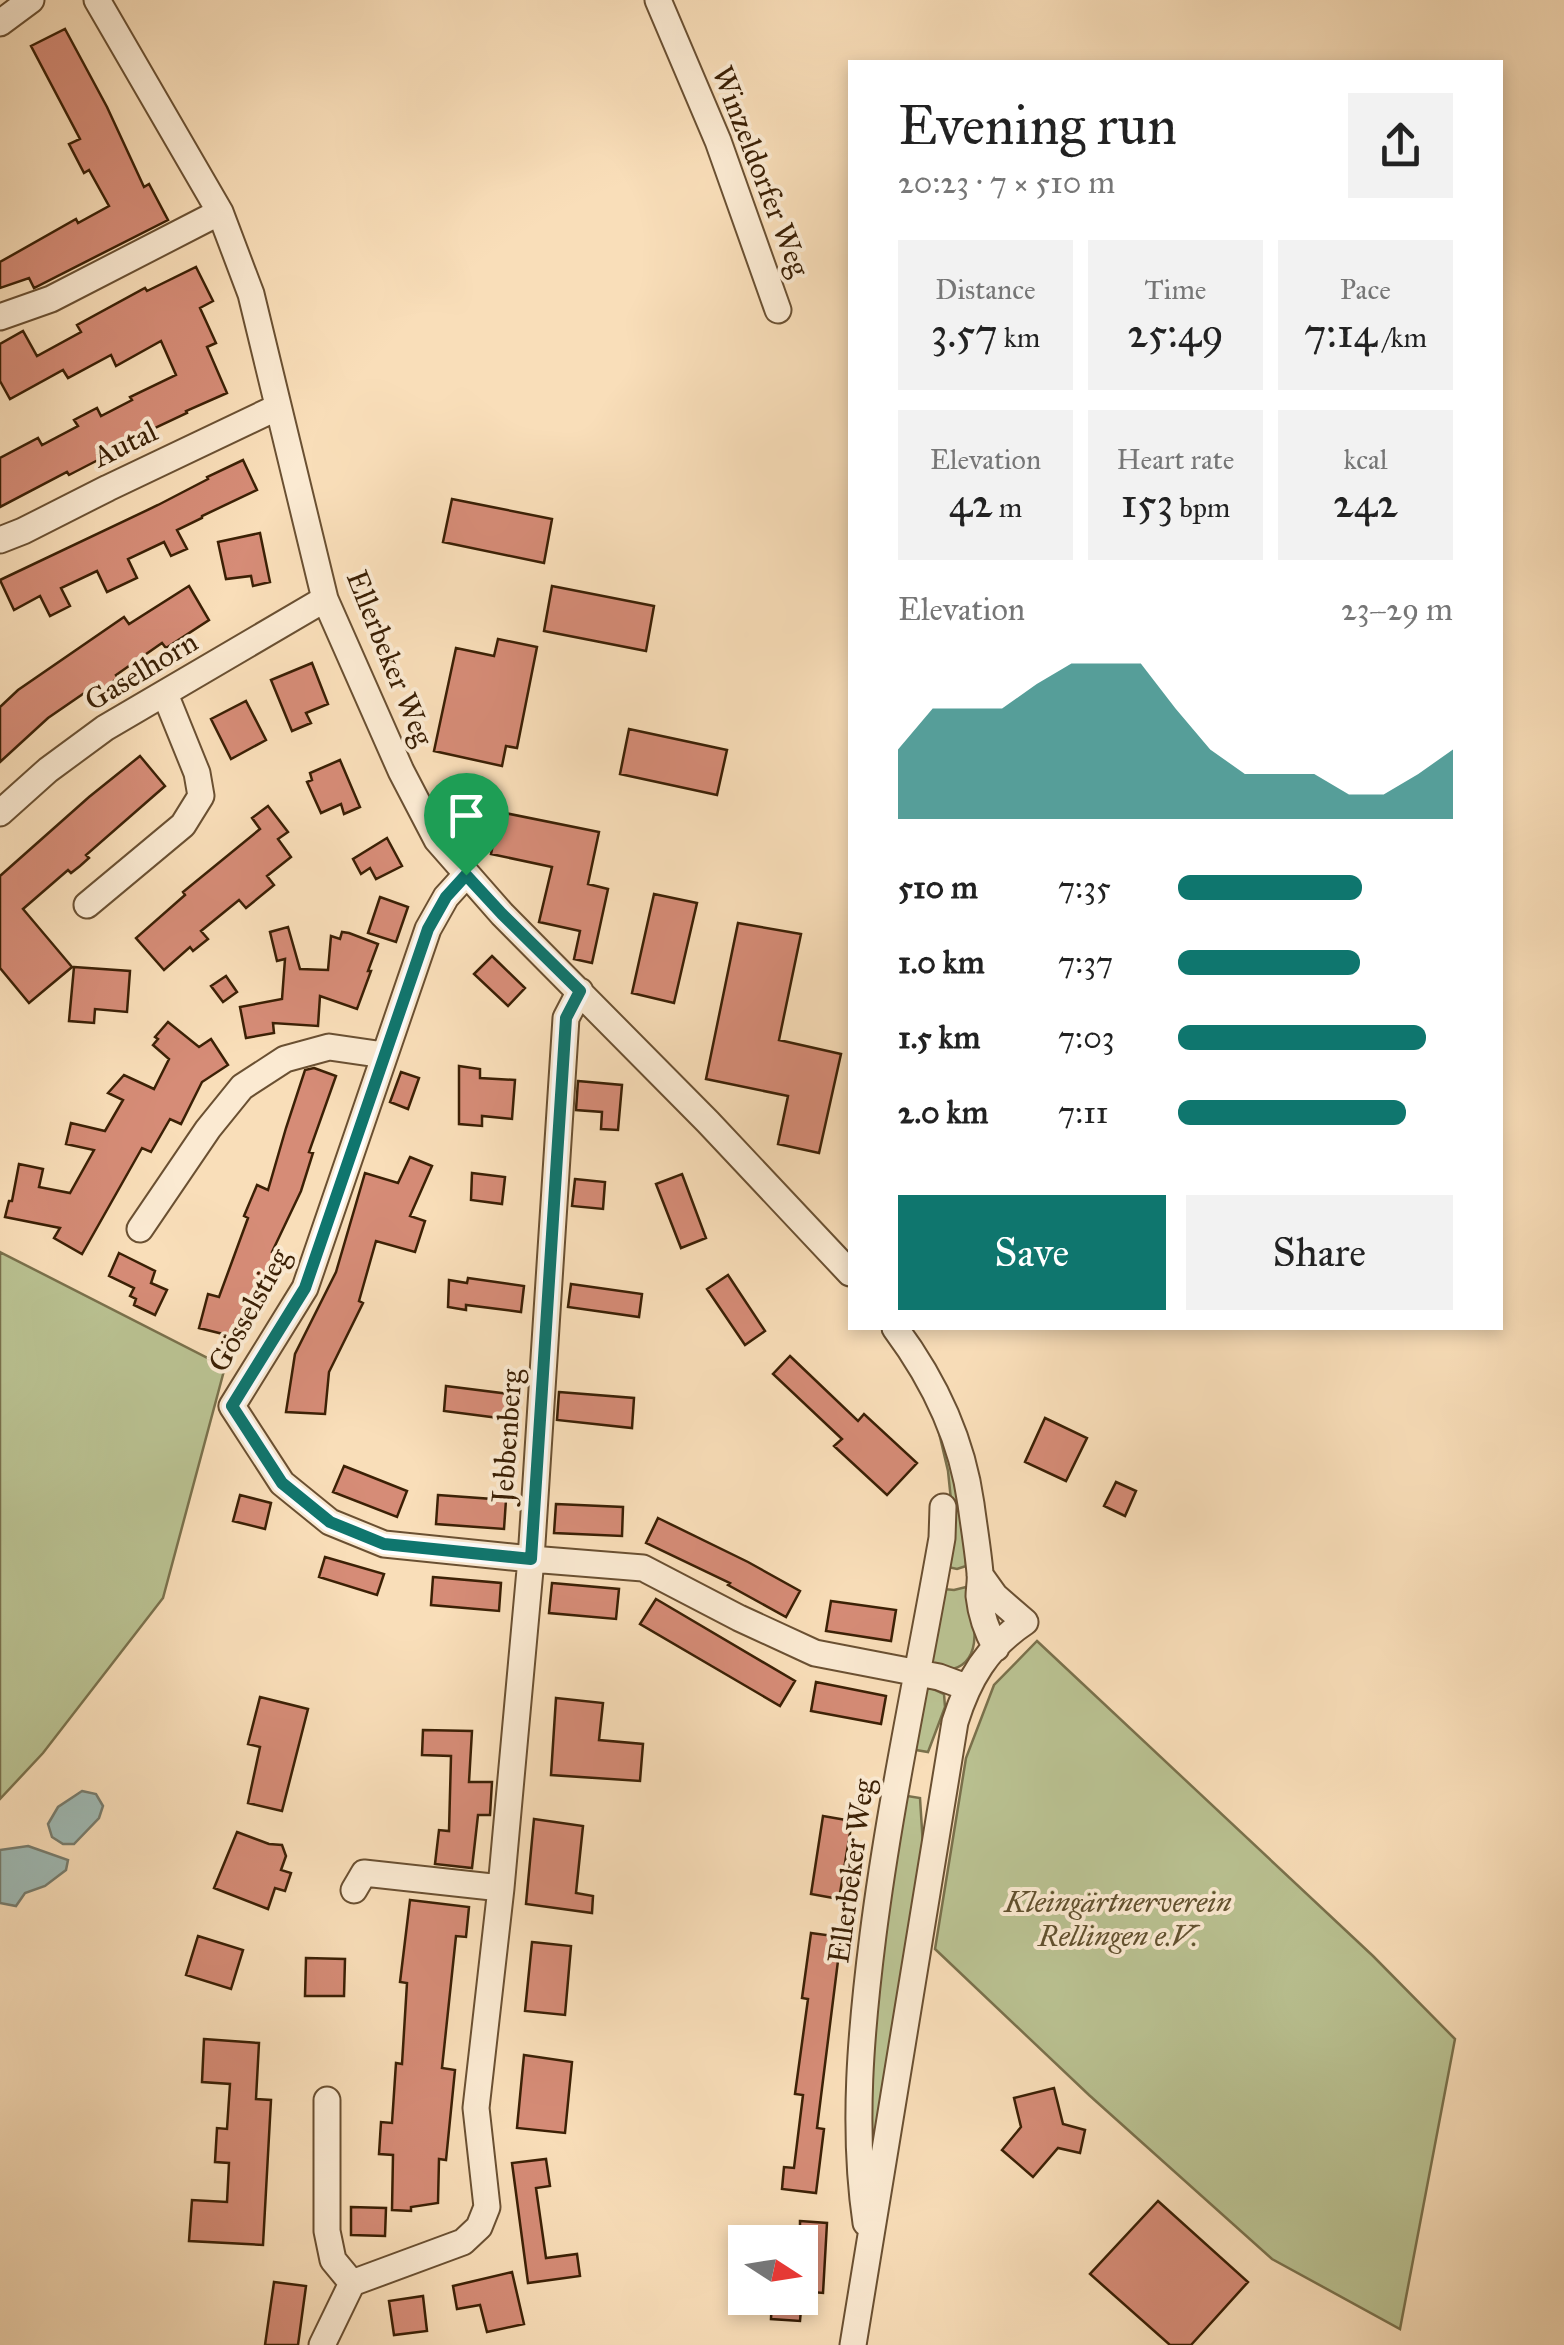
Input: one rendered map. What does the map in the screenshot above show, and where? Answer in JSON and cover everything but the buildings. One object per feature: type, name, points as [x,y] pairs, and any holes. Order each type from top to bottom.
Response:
[{"type":"street","points":[[0,23],[32,0]]},
{"type":"street","name":"Ellerbeker Weg","points":[[98,0],[220,212],[251,294],[326,599],[416,802],[437,840],[502,914],[708,1122],[848,1271]]},
{"type":"street","name":"Winzeldorfer Weg","points":[[658,0],[718,141],[778,310]]},
{"type":"street","points":[[0,317],[51,300],[220,212]]},
{"type":"street","name":"Autal","points":[[0,540],[24,532],[278,407]]},
{"type":"street","name":"Gaselhorn","points":[[0,813],[48,770],[106,728],[326,599]]},
{"type":"street","points":[[87,905],[183,825],[202,796],[197,772],[165,694]]},
{"type":"street","name":"Gösselstieg","points":[[466,875],[446,897],[428,929],[305,1288],[232,1406],[282,1483],[330,1522],[384,1544],[644,1568],[816,1653],[966,1687]]},
{"type":"street","name":"Jebbenberg","points":[[352,2283],[463,2242],[478,2228],[487,2207],[476,2108],[531,1559],[566,1018],[580,991]]},
{"type":"street","points":[[140,1229],[208,1129],[242,1087],[285,1059],[329,1046],[384,1055]]},
{"type":"street","points":[[896,1330],[937,1396],[962,1456],[982,1614],[996,1648]]},
{"type":"street","name":"Ellerbeker Weg","points":[[869,2248],[859,2176],[865,2011],[883,1860],[942,1538],[943,1506]]},
{"type":"street","name":"Ellerbeker Weg","points":[[852,2345],[955,1722],[966,1687],[980,1666],[1007,1633],[1024,1622],[995,1596],[980,1575]]},
{"type":"street","points":[[360,1877],[501,1888]]},
{"type":"street","points":[[322,2345],[352,2283],[333,2260],[326,2231],[327,2100]]},
{"type":"green space","points":[[0,1252],[225,1367],[163,1598],[43,1753],[0,1799]]},
{"type":"green space","points":[[935,1416],[952,1471],[963,1528],[966,1566],[957,1569],[948,1567],[951,1500]]},
{"type":"green space","points":[[966,1587],[974,1633],[970,1655],[964,1664],[953,1669],[928,1667],[944,1589]]},
{"type":"green space","name":"Kleingärtnerverein Rellingen e.V.","points":[[1037,1641],[1373,1956],[1455,2039],[1400,2329],[1272,2259],[1089,2095],[935,1949],[966,1758],[994,1685]]},
{"type":"green space","points":[[931,1688],[944,1694],[945,1707],[928,1752],[910,1749],[924,1690]]},
{"type":"green space","points":[[901,1795],[920,1798],[923,1846],[874,2155],[866,2154],[867,2081]]},
{"type":"water","points":[[82,1791],[96,1794],[103,1806],[99,1818],[74,1844],[63,1844],[52,1837],[48,1824],[58,1807]]},
{"type":"water","points":[[28,1846],[68,1860],[66,1870],[45,1886],[25,1893],[16,1906],[0,1903],[0,1850]]},
{"type":"route","points":[[466,875],[580,991],[566,1018],[531,1559],[384,1544],[330,1522],[282,1483],[232,1406],[305,1288],[428,929],[446,897],[466,875]]}]
